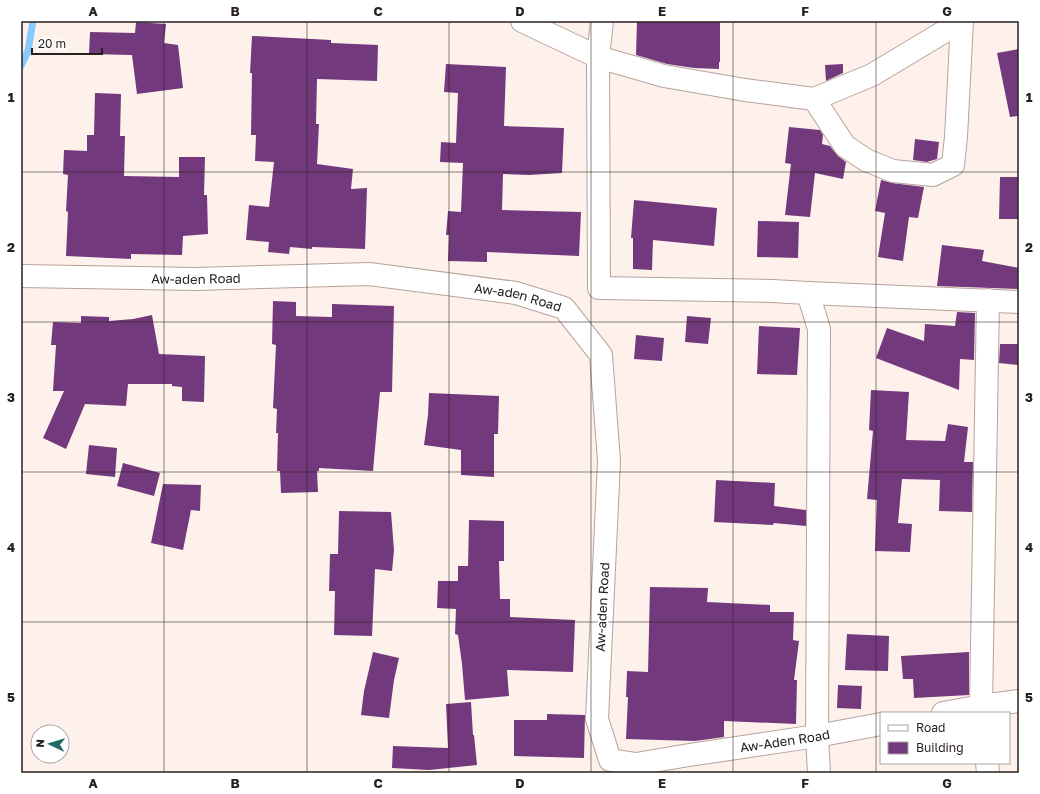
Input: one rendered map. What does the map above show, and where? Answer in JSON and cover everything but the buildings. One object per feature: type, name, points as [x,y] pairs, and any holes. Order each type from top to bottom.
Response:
[{"type":"street","points":[[522,21],[598,57],[664,76],[745,90],[814,99],[872,75],[962,21]]},
{"type":"street","points":[[602,21],[598,57],[598,288],[764,291],[1019,302]]},
{"type":"street","points":[[814,99],[845,146],[866,160],[893,171],[933,175],[953,165],[956,137],[962,21]]},
{"type":"street","name":"Aw-aden Road","points":[[21,276],[194,279],[369,274],[516,293],[564,308],[601,355],[609,461],[597,719],[610,760],[636,764],[689,755]]},
{"type":"street","points":[[808,293],[818,328],[817,736],[819,773]]},
{"type":"street","points":[[981,710],[988,300]]},
{"type":"street","points":[[956,712],[981,710],[1019,701]]},
{"type":"street","name":"Aw-Aden Road","points":[[689,755],[817,736],[880,724]]},
{"type":"waterway","points":[[21,66],[28,51],[33,21]]}]
